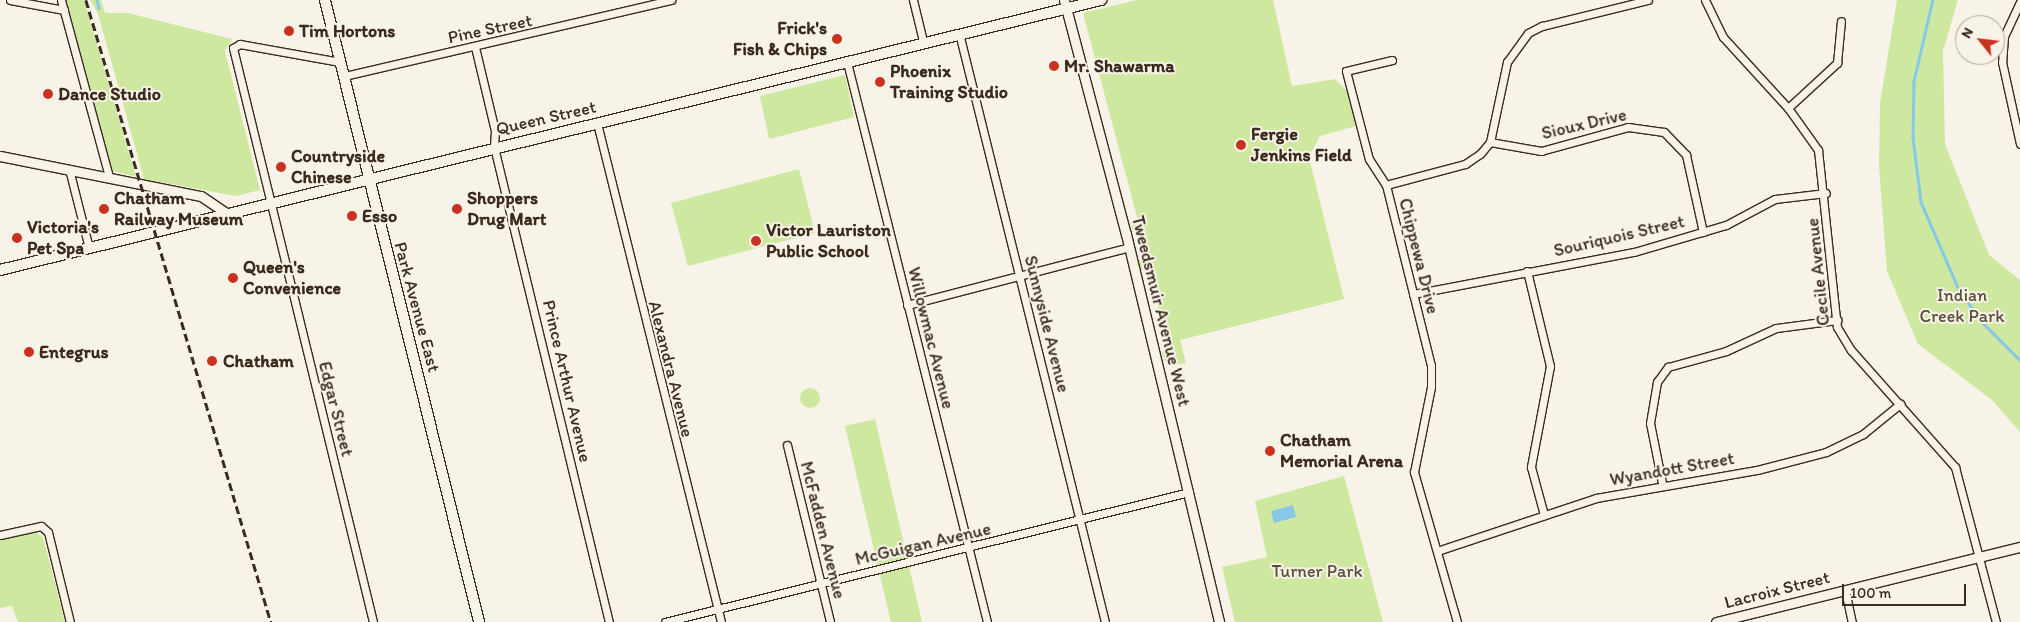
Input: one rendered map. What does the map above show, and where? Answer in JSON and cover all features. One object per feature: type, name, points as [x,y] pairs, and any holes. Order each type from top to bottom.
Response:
[{"type":"main road","name":"Park Avenue East","points":[[325,0],[367,180],[479,622]]},
{"type":"main road","name":"Queen Street","points":[[0,270],[225,212],[367,180],[494,147],[847,62],[1066,4],[1101,0]]},
{"type":"street","points":[[10,0],[64,10]]},
{"type":"street","points":[[61,0],[108,177]]},
{"type":"street","name":"Pine Street","points":[[344,76],[671,0]]},
{"type":"street","points":[[913,0],[923,41]]},
{"type":"street","points":[[1490,142],[1507,62],[1522,38],[1542,26],[1648,0]]},
{"type":"street","name":"Cecile Avenue","points":[[1706,0],[1723,37],[1788,108],[1818,150],[1826,194],[1837,320],[1845,342],[1955,467],[1996,622]]},
{"type":"street","points":[[2020,2],[2004,36],[2002,62],[2020,144]]},
{"type":"street","name":"Tweedsmuir Avenue West","points":[[1066,4],[1129,247],[1219,622]]},
{"type":"street","points":[[1788,108],[1837,63],[1841,21]]},
{"type":"street","name":"Sunnyside Avenue","points":[[959,33],[1105,622]]},
{"type":"street","name":"Edgar Street","points":[[340,62],[240,44],[234,48],[373,622]]},
{"type":"street","name":"Prince Arthur Avenue","points":[[475,47],[496,132],[494,147],[609,622]]},
{"type":"street","points":[[1386,185],[1369,159],[1346,71],[1392,60]]},
{"type":"street","name":"Willowmac Avenue","points":[[847,62],[987,622]]},
{"type":"street","name":"Alexandra Avenue","points":[[597,123],[721,622]]},
{"type":"street","name":"Sioux Drive","points":[[1490,142],[1541,151],[1628,127],[1664,132],[1686,155],[1703,232]]},
{"type":"street","name":"Chippewa Drive","points":[[1458,622],[1440,550],[1415,481],[1414,457],[1431,376],[1386,185],[1465,164],[1490,142]]},
{"type":"street","points":[[0,156],[202,196],[225,212]]},
{"type":"street","points":[[69,170],[89,248]]},
{"type":"street","name":"Souriquois Street","points":[[1412,294],[1634,252],[1726,225],[1775,199],[1826,194]]},
{"type":"street","points":[[907,305],[1129,247]]},
{"type":"street","points":[[1526,271],[1550,366],[1531,467],[1544,515]]},
{"type":"street","points":[[1662,483],[1650,423],[1657,382],[1668,368],[1726,351],[1776,328],[1837,320]]},
{"type":"street","name":"Wyandott Street","points":[[1440,550],[1544,515],[1662,483],[1757,470],[1826,452],[1863,434],[1900,404]]},
{"type":"street","name":"McFadden Avenue","points":[[787,445],[830,622]]},
{"type":"street","name":"McGuigan Avenue","points":[[665,622],[716,608],[969,549],[1188,492]]},
{"type":"street","points":[[0,535],[41,526],[48,532],[70,622]]},
{"type":"street","name":"Lacroix Street","points":[[1716,622],[2020,547]]},
{"type":"street","points":[[1845,590],[1852,622]]},
{"type":"green space","points":[[59,0],[84,0],[136,177],[110,170]]},
{"type":"green space","points":[[90,0],[101,0],[105,13],[128,13],[232,39],[225,51],[260,190],[236,196],[144,179],[98,14]]},
{"type":"green space","points":[[1137,0],[1273,0],[1292,86],[1335,79],[1347,91],[1356,126],[1320,136],[1309,157],[1344,299],[1180,340],[1186,363],[1176,365],[1164,360],[1162,353],[1168,347],[1148,269],[1140,270],[1139,261],[1146,249],[1144,238],[1135,235],[1131,227],[1138,221],[1083,13]]},
{"type":"green space","name":"Indian Creek Park","points":[[1897,0],[1958,0],[1943,51],[1945,144],[1989,255],[2020,280],[2020,432],[1992,400],[1918,344],[1887,271],[1879,166],[1880,103]]},
{"type":"green space","points":[[845,75],[854,117],[769,139],[760,96]]},
{"type":"green space","points":[[799,169],[815,233],[688,266],[671,203]]},
{"type":"green space","points":[[806,388],[814,388],[820,394],[820,402],[814,408],[806,408],[800,402],[800,394]]},
{"type":"green space","points":[[875,419],[922,622],[891,622],[845,426]]},
{"type":"green space","name":"Turner Park","points":[[1344,476],[1383,622],[1235,622],[1222,567],[1267,557],[1255,501]]},
{"type":"green space","points":[[33,531],[43,537],[65,622],[18,622],[12,606],[0,608],[0,539]]},
{"type":"water","points":[[1293,505],[1296,517],[1274,523],[1271,511]]},
{"type":"waterway","points":[[97,0],[99,8]]},
{"type":"waterway","points":[[1933,0],[1914,81],[1913,137],[1921,202],[1959,290],[1984,324],[2020,360]]},
{"type":"railway","points":[[86,0],[271,622]]},
{"type":"place","name":"Tim Hortons","points":[[289,31]]},
{"type":"place","name":"Frick's Fish & Chips","points":[[837,39]]},
{"type":"place","name":"Mr. Shawarma","points":[[1054,66]]},
{"type":"place","name":"Phoenix Training Studio","points":[[880,82]]},
{"type":"place","name":"Dance Studio","points":[[48,94]]},
{"type":"place","name":"Fergie Jenkins Field","points":[[1241,145]]},
{"type":"place","name":"Countryside Chinese","points":[[281,167]]},
{"type":"place","name":"Chatham Railway Museum","points":[[104,209]]},
{"type":"place","name":"Shoppers Drug Mart","points":[[457,209]]},
{"type":"place","name":"Esso","points":[[352,216]]},
{"type":"place","name":"Victoria's Pet Spa","points":[[17,238]]},
{"type":"place","name":"Victor Lauriston Public School","points":[[756,241]]},
{"type":"place","name":"Queen's Convenience","points":[[233,278]]},
{"type":"place","name":"Entegrus","points":[[29,352]]},
{"type":"place","name":"Chatham","points":[[212,361]]},
{"type":"place","name":"Chatham Memorial Arena","points":[[1270,451]]}]
